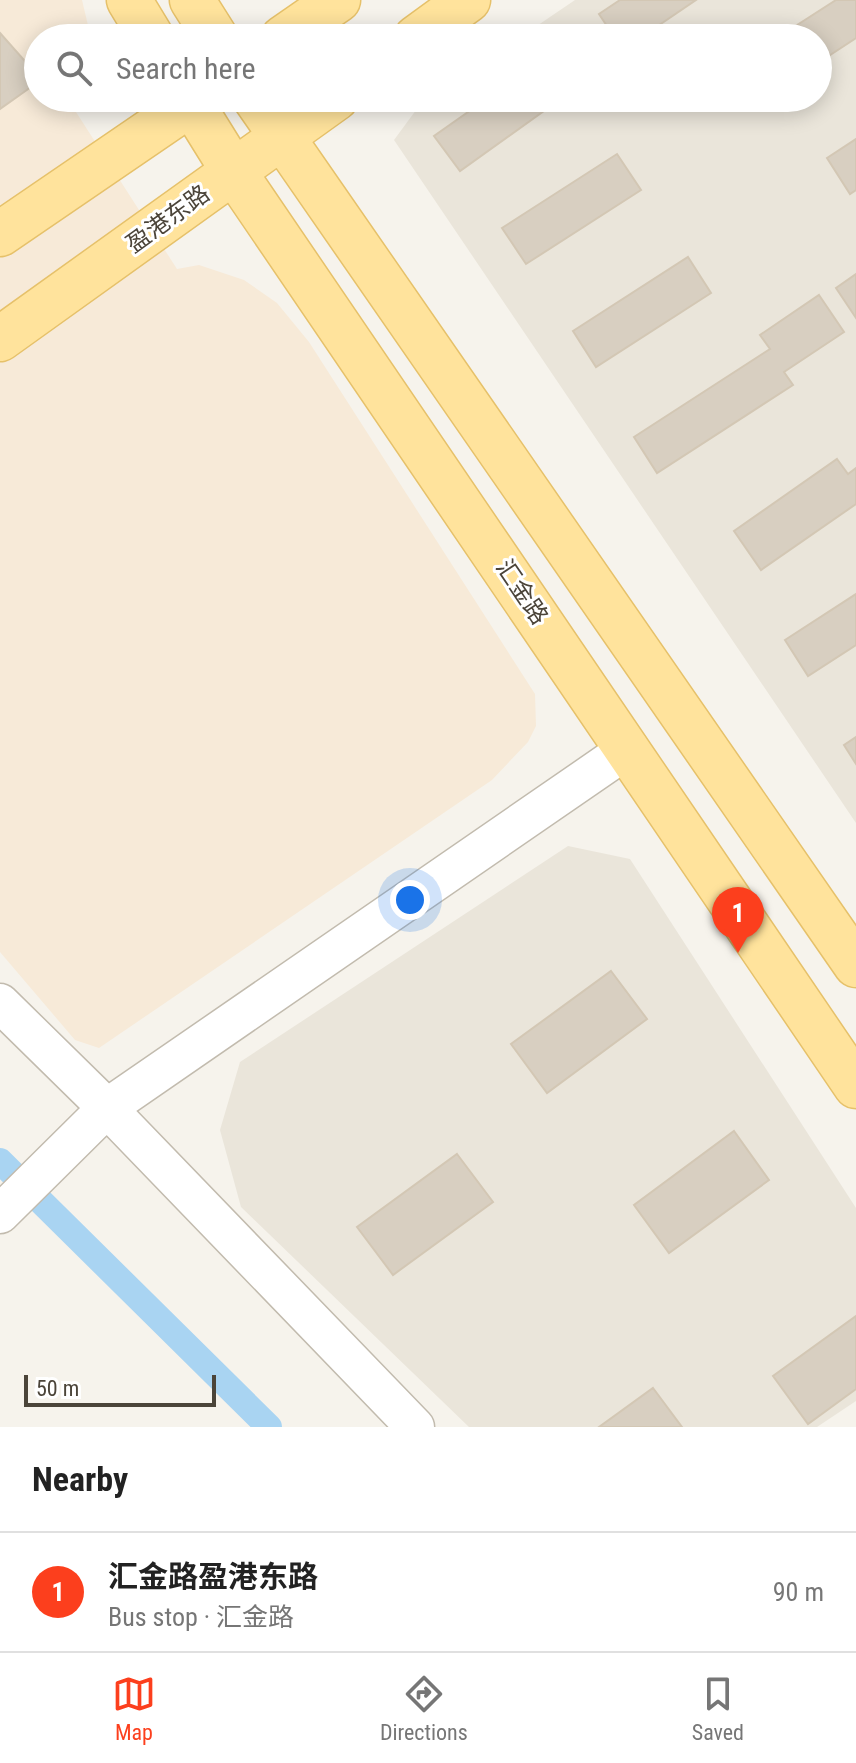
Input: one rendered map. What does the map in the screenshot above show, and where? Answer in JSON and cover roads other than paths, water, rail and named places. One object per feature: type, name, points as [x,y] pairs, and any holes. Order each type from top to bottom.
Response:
[{"type":"main road","points":[[129,0],[144,24]]},
{"type":"main road","points":[[192,0],[207,24]]},
{"type":"main road","points":[[303,24],[338,0]]},
{"type":"main road","points":[[435,24],[468,0]]},
{"type":"main road","points":[[0,234],[176,112]]},
{"type":"main road","name":"汇金路","points":[[200,112],[234,172],[629,748],[856,1086]]},
{"type":"main road","points":[[264,112],[856,965]]},
{"type":"main road","name":"盈港东路","points":[[0,339],[317,112]]},
{"type":"street","points":[[0,1214],[107,1108],[629,748]]},
{"type":"street","points":[[0,1003],[107,1108],[415,1427]]},
{"type":"waterway","points":[[0,1161],[269,1427]]},
{"type":"place","name":"汇金路盈港东路","points":[[738,953]]}]
